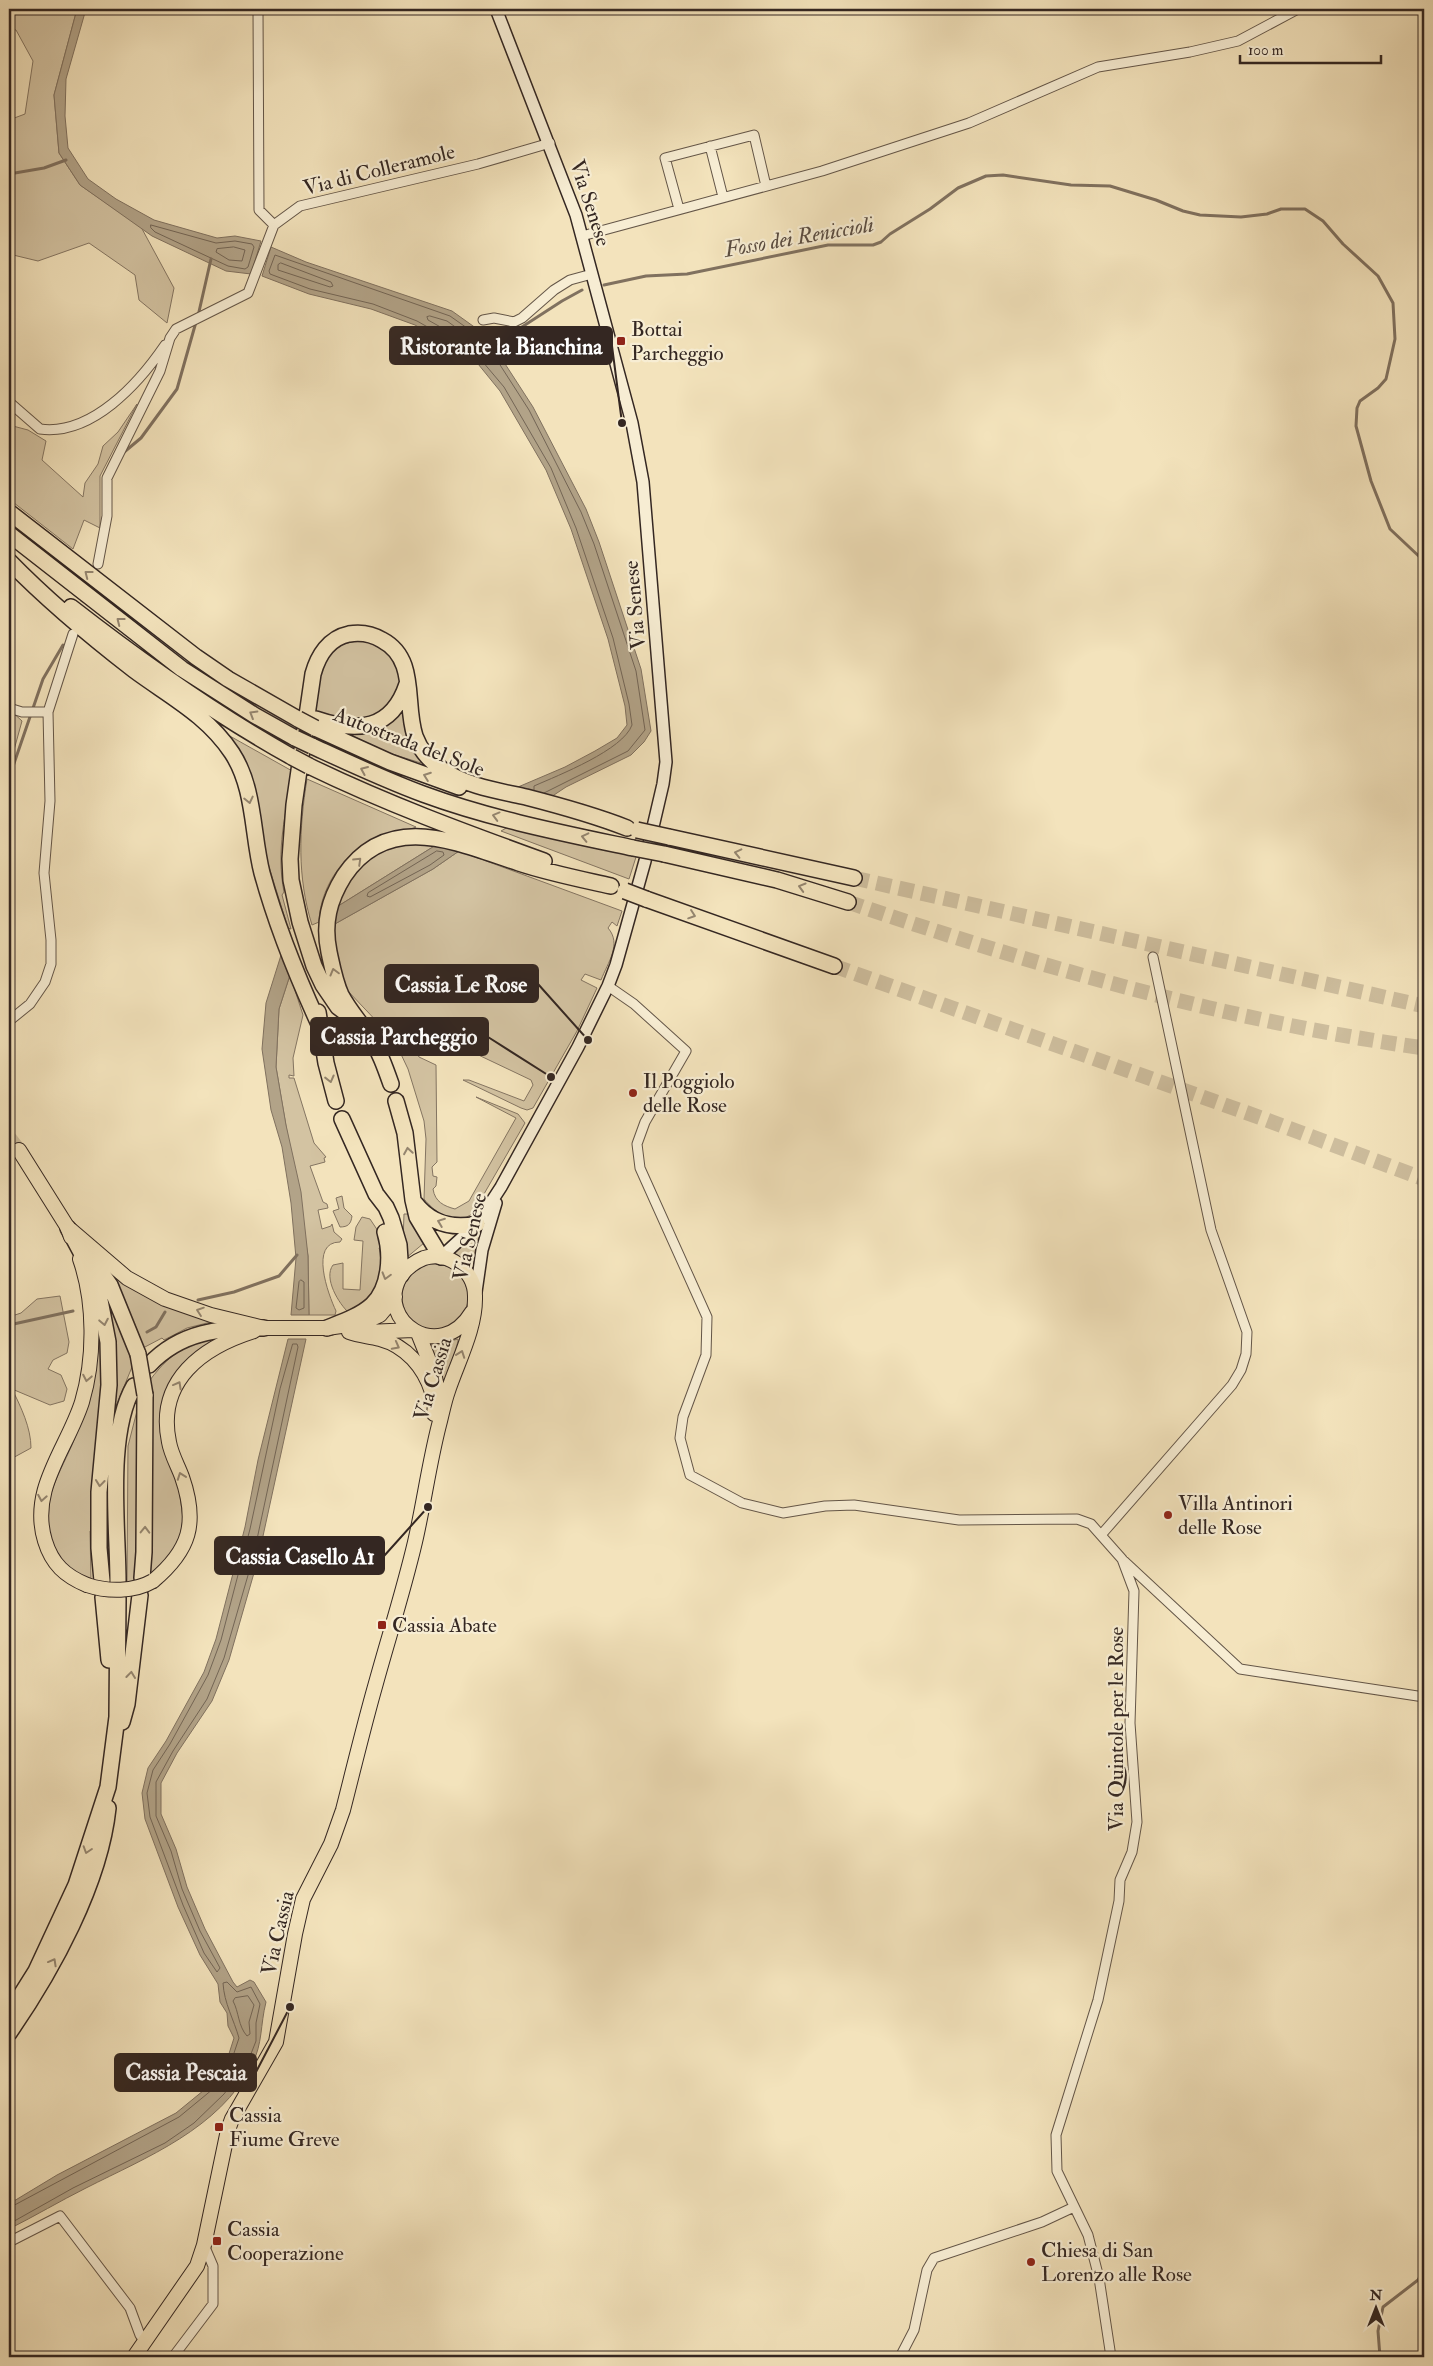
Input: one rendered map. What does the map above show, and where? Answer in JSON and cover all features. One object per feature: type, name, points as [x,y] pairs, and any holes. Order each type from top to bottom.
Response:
[{"type":"highway","name":"Autostrada del Sole","points":[[9,512],[196,657],[228,678],[390,762],[491,793]]},
{"type":"highway","name":"Autostrada del Sole","points":[[9,534],[182,669],[254,715],[295,738],[384,779],[459,806],[534,826],[768,878],[848,902]]},
{"type":"highway","points":[[9,560],[175,686],[218,714],[309,766],[447,826],[486,846],[626,891],[834,966]]},
{"type":"highway","points":[[9,560],[67,618],[136,672],[196,713],[222,739],[233,755],[244,780],[262,873],[299,980],[318,1022],[336,1101]]},
{"type":"highway","points":[[318,1022],[320,989],[300,922],[291,880],[291,838],[310,688],[318,659],[326,648],[338,638],[352,634],[367,634],[379,638],[394,649],[402,659],[408,681],[412,725],[419,745],[425,755],[449,773],[491,793],[565,810],[592,814],[632,829],[854,878]]},
{"type":"highway","points":[[315,724],[364,726],[376,723],[396,709],[408,681]]},
{"type":"highway","points":[[391,1084],[378,1051],[357,1021],[337,986],[326,930],[330,901],[348,871],[374,849],[388,841],[408,837],[430,837],[486,846]]},
{"type":"highway","points":[[320,989],[338,1007],[357,1021]]},
{"type":"highway","points":[[396,1101],[408,1148],[413,1200],[417,1217],[441,1257]]},
{"type":"highway","points":[[342,1119],[376,1194],[386,1207],[395,1231],[400,1253],[401,1275]]},
{"type":"highway","points":[[326,1328],[366,1310],[377,1299],[382,1288],[390,1261],[389,1247],[378,1211],[376,1194]]},
{"type":"highway","points":[[413,1200],[420,1210],[441,1223],[453,1226],[477,1224]]},
{"type":"highway","points":[[68,1228],[110,1285],[143,1359],[139,1391],[144,1552],[147,1579]]},
{"type":"highway","points":[[68,1228],[91,1271],[108,1342],[109,1385],[99,1492],[99,1548],[102,1581]]},
{"type":"highway","points":[[143,1359],[199,1333],[231,1328],[264,1328]]},
{"type":"highway","points":[[118,1582],[117,1473],[120,1428],[127,1398],[139,1391]]},
{"type":"highway","points":[[112,1757],[127,1704],[140,1595]]},
{"type":"highway","points":[[9,2033],[47,1973],[80,1908],[101,1845],[107,1815],[108,1787],[117,1717],[111,1598]]},
{"type":"highway","points":[[9,2014],[36,1971],[76,1885],[108,1787]]},
{"type":"main road","name":"Via Senese","points":[[441,1257],[477,1224],[501,1187],[578,1047],[608,986],[618,958],[645,861],[663,784],[666,762],[644,482],[632,423],[582,236],[550,143],[496,9]]},
{"type":"main road","points":[[19,1150],[68,1228],[84,1271],[90,1311],[88,1370],[82,1400],[75,1421],[42,1494],[40,1513],[48,1552],[57,1567],[70,1578],[102,1589],[120,1590],[139,1587],[147,1579],[175,1560],[184,1547],[191,1517],[182,1478],[168,1442],[167,1420],[173,1393],[188,1367],[202,1354],[217,1345],[264,1328]]},
{"type":"main road","name":"Via Senese","points":[[475,1295],[482,1250],[501,1187]]},
{"type":"main road","points":[[68,1228],[127,1278],[165,1299],[264,1328],[326,1328],[350,1332],[397,1346],[411,1357],[423,1371],[435,1403]]},
{"type":"main road","points":[[326,1328],[371,1320],[380,1315],[395,1297],[401,1275],[414,1262],[429,1257],[441,1257],[454,1261],[465,1270],[472,1282],[475,1295]]},
{"type":"main road","name":"Via Cassia","points":[[134,2357],[193,2273],[204,2245],[228,2130],[232,2119],[276,2042],[303,1899],[331,1844],[343,1810],[404,1586],[415,1540],[430,1459],[446,1395],[470,1328],[475,1295]]},
{"type":"main road","name":"Via Cassia","points":[[395,1297],[400,1316],[416,1331],[434,1373],[437,1388],[430,1459]]},
{"type":"main road","name":"Via Cassia","points":[[416,1331],[431,1336],[444,1336],[461,1327],[472,1312]]},
{"type":"main road","points":[[350,1332],[416,1331]]},
{"type":"street","points":[[258,9],[259,210],[274,225]]},
{"type":"street","points":[[582,236],[822,171],[969,123],[1098,67],[1190,52],[1238,41],[1298,9]]},
{"type":"street","points":[[679,209],[665,158],[710,146],[754,136],[766,186]]},
{"type":"street","name":"Via di Colleramole","points":[[9,402],[40,429],[56,429],[85,420],[120,398],[134,385],[176,329],[248,294],[274,225],[300,206],[478,164],[550,143]]},
{"type":"street","points":[[710,146],[723,197]]},
{"type":"street","points":[[483,320],[494,318],[514,322],[522,318],[554,290],[570,280],[592,274]]},
{"type":"street","points":[[539,358],[608,336]]},
{"type":"street","points":[[98,564],[107,516],[107,478],[160,372],[170,338]]},
{"type":"street","points":[[9,1021],[30,1004],[45,982],[51,964],[52,940],[44,873],[50,801],[48,712],[73,634]]},
{"type":"street","points":[[9,708],[22,712],[48,712]]},
{"type":"street","points":[[1101,1535],[1232,1386],[1241,1370],[1246,1354],[1247,1332],[1211,1230],[1153,957]]},
{"type":"street","name":"Via Quintole per le Rose","points":[[608,986],[634,1004],[686,1051],[645,1122],[637,1144],[640,1168],[707,1317],[706,1356],[683,1417],[680,1438],[690,1475],[742,1503],[783,1513],[825,1506],[854,1505],[960,1520],[1077,1519],[1091,1524],[1122,1559],[1134,1591],[1130,1723],[1137,1822],[1132,1852],[1120,1880],[1119,1901],[1098,2000],[1056,2135],[1057,2171],[1088,2235],[1099,2278],[1111,2357]]},
{"type":"street","points":[[1122,1559],[1240,1669],[1424,1697]]},
{"type":"street","points":[[900,2357],[914,2330],[927,2270],[934,2258],[1042,2222],[1074,2207]]},
{"type":"street","points":[[9,2242],[60,2216],[130,2308],[140,2335],[145,2342]]},
{"type":"street","points":[[173,2357],[213,2304],[213,2266],[204,2245]]},
{"type":"shaded area","points":[[9,9],[77,9],[54,95],[59,153],[80,185],[141,227],[174,288],[167,323],[139,300],[135,275],[89,243],[38,261],[9,254],[9,120],[25,114],[33,61],[16,30],[9,28]]},
{"type":"shaded area","points":[[137,404],[100,476],[100,528],[84,520],[73,549],[9,499],[9,425],[28,430],[46,441],[42,460],[83,497],[85,483],[98,464],[103,446],[118,432]]},
{"type":"shaded area","points":[[370,640],[396,658],[401,680],[391,706],[361,722],[314,715],[321,673],[324,662],[330,653],[338,647],[352,642]]},
{"type":"shaded area","points":[[9,709],[22,721],[9,768]]},
{"type":"shaded area","points":[[402,709],[406,735],[421,763],[389,753],[346,733]]},
{"type":"shaded area","points":[[228,735],[294,772],[281,847],[284,892],[282,895],[291,929],[288,928]]},
{"type":"shaded area","points":[[307,779],[416,827],[373,839],[349,856],[331,880],[325,893],[319,922],[312,925],[304,889],[301,853],[302,816]]},
{"type":"shaded area","points":[[508,827],[637,854],[629,879],[501,831]]},
{"type":"shaded area","points":[[408,842],[436,845],[335,908],[352,874],[378,852]]},
{"type":"shaded area","points":[[459,851],[622,911],[617,926],[612,922],[608,928],[614,940],[614,947],[601,980],[585,974],[581,980],[597,988],[577,1031],[533,1108],[527,1110],[521,1108],[463,1080],[469,1080],[524,1101],[533,1085],[531,1080],[409,1022],[405,1030],[419,1057],[436,1065],[437,1162],[432,1167],[433,1176],[437,1177],[436,1186],[433,1189],[434,1193],[441,1203],[455,1209],[469,1201],[516,1118],[476,1097],[518,1114],[525,1123],[473,1213],[460,1219],[440,1213],[424,1199],[426,1139],[424,1121],[408,1069],[399,1050],[383,1028],[346,989],[333,950],[333,925],[433,869]]},
{"type":"shaded area","points":[[290,975],[303,1015],[293,1058],[294,1076],[289,1075],[289,1078],[294,1078],[314,1143],[326,1157],[324,1158],[325,1162],[310,1166],[323,1202],[327,1204],[328,1208],[318,1210],[322,1229],[332,1224],[334,1232],[342,1239],[340,1242],[331,1244],[325,1250],[323,1259],[323,1270],[336,1311],[335,1315],[309,1315],[308,1256],[276,1067],[279,1009]]},
{"type":"shaded area","points":[[342,1196],[344,1208],[352,1216],[349,1225],[340,1227],[333,1211],[339,1209],[336,1198]]},
{"type":"shaded area","points":[[404,1214],[408,1214],[424,1243],[406,1258],[403,1240]]},
{"type":"shaded area","points":[[362,1217],[370,1219],[380,1234],[382,1247],[379,1248],[382,1260],[374,1294],[366,1303],[349,1313],[341,1304],[331,1284],[330,1270],[333,1265],[343,1263],[343,1289],[360,1290],[363,1241],[354,1240],[356,1227]]},
{"type":"shaded area","points":[[485,1224],[473,1262],[468,1262],[453,1252]]},
{"type":"shaded area","points":[[106,1264],[211,1322],[187,1328],[143,1348]]},
{"type":"shaded area","points":[[435,1264],[448,1267],[458,1274],[465,1284],[468,1297],[465,1310],[458,1320],[448,1327],[435,1330],[422,1327],[412,1320],[405,1310],[402,1297],[405,1284],[412,1274],[422,1267]]},
{"type":"shaded area","points":[[105,1286],[132,1360],[132,1367],[114,1411]]},
{"type":"shaded area","points":[[60,1296],[69,1342],[67,1353],[53,1360],[48,1369],[61,1375],[67,1389],[64,1401],[50,1405],[12,1389],[27,1425],[31,1448],[9,1460],[9,1317],[21,1313],[37,1299]]},
{"type":"shaded area","points":[[102,1333],[103,1369],[93,1531],[90,1531],[91,1580],[78,1575],[59,1558],[53,1546],[47,1519],[48,1506],[55,1482],[74,1440],[85,1409],[98,1334]]},
{"type":"shaded area","points":[[224,1337],[199,1350],[184,1365],[166,1397],[183,1518],[180,1539],[167,1560],[150,1576],[152,1507],[150,1380],[166,1362],[182,1350],[200,1342]]},
{"type":"shaded area","points":[[458,1339],[442,1404],[439,1401],[428,1344],[440,1344]]},
{"type":"shaded area","points":[[138,1407],[138,1580],[127,1583],[128,1446]]},
{"type":"water","points":[[77,9],[86,9],[66,79],[65,116],[68,148],[88,179],[116,199],[154,220],[217,238],[235,236],[261,241],[251,274],[226,271],[152,236],[80,185],[59,153],[54,95]]},
{"type":"water","points":[[271,247],[306,262],[452,311],[487,336],[533,407],[586,509],[599,542],[641,669],[651,731],[644,742],[631,755],[566,787],[548,799],[511,790],[565,767],[595,751],[617,738],[627,725],[625,706],[608,639],[571,529],[546,470],[500,391],[474,359],[415,325],[371,309],[309,294],[262,276]]},
{"type":"water","points":[[436,845],[459,851],[433,869],[333,925],[335,908]]},
{"type":"water","points":[[282,952],[290,975],[279,1009],[276,1067],[286,1125],[301,1192],[308,1256],[309,1315],[291,1315],[296,1258],[291,1203],[282,1147],[271,1110],[262,1049],[266,1003]]},
{"type":"water","points":[[288,1339],[306,1339],[258,1559],[229,1660],[212,1701],[177,1753],[161,1783],[161,1814],[176,1849],[187,1887],[205,1929],[237,1987],[250,1980],[254,1982],[266,2002],[256,2057],[238,2087],[221,2107],[180,2139],[9,2229],[9,2204],[57,2175],[176,2113],[209,2086],[227,2060],[234,2038],[228,2026],[227,2013],[220,2002],[218,1984],[200,1955],[178,1907],[145,1819],[142,1793],[148,1768],[166,1741],[204,1672],[216,1639],[245,1527],[258,1460]]},
{"type":"waterway","points":[[9,174],[44,168],[66,160]]},
{"type":"waterway","name":"Fosso dei Reniccioli","points":[[604,285],[646,276],[687,274],[828,245],[873,245],[881,242],[958,188],[986,176],[1003,175],[1071,185],[1110,186],[1200,215],[1241,217],[1267,214],[1281,209],[1305,209],[1323,221],[1343,244],[1378,276],[1393,303],[1395,339],[1386,379],[1378,388],[1360,401],[1357,408],[1356,426],[1371,481],[1390,529],[1424,561]]},
{"type":"waterway","points":[[198,316],[211,259]]},
{"type":"waterway","name":"Fosso dei Reniccioli","points":[[491,347],[582,290]]},
{"type":"waterway","points":[[123,453],[141,438],[177,389],[196,322]]},
{"type":"waterway","points":[[9,778],[43,679],[63,645]]},
{"type":"waterway","points":[[198,1300],[234,1292],[279,1276],[297,1255]]},
{"type":"waterway","points":[[9,1325],[73,1311]]},
{"type":"waterway","points":[[147,1332],[156,1327],[165,1312]]},
{"type":"waterway","points":[[1424,2177],[1422,2182],[1424,2207]]},
{"type":"waterway","points":[[1380,2357],[1378,2331],[1383,2307],[1418,2280],[1424,2270]]},
{"type":"tunnel","points":[[80,616],[98,564]]},
{"type":"tunnel","points":[[854,878],[1424,1006]]},
{"type":"tunnel","points":[[848,902],[990,948],[1133,989],[1277,1023],[1350,1037],[1424,1048]]},
{"type":"tunnel","points":[[834,966],[1267,1120],[1424,1179]]},
{"type":"tunnel","points":[[9,1137],[19,1150]]},
{"type":"place","name":"Bottai Parcheggio","points":[[621,341]]},
{"type":"place","name":"Ristorante la Bianchina","points":[[622,423]]},
{"type":"place","name":"Cassia Le Rose","points":[[588,1040]]},
{"type":"place","name":"Cassia Parcheggio","points":[[551,1077]]},
{"type":"place","name":"Il Poggiolo delle Rose","points":[[633,1093]]},
{"type":"place","name":"Cassia Casello A1","points":[[428,1507]]},
{"type":"place","name":"Villa Antinori delle Rose","points":[[1168,1515]]},
{"type":"place","name":"Cassia Abate","points":[[382,1625]]},
{"type":"place","name":"Cassia Pescaia","points":[[290,2007]]},
{"type":"place","name":"Cassia Fiume Greve","points":[[219,2127]]},
{"type":"place","name":"Cassia Cooperazione","points":[[217,2241]]},
{"type":"place","name":"Chiesa di San Lorenzo alle Rose","points":[[1031,2262]]}]
